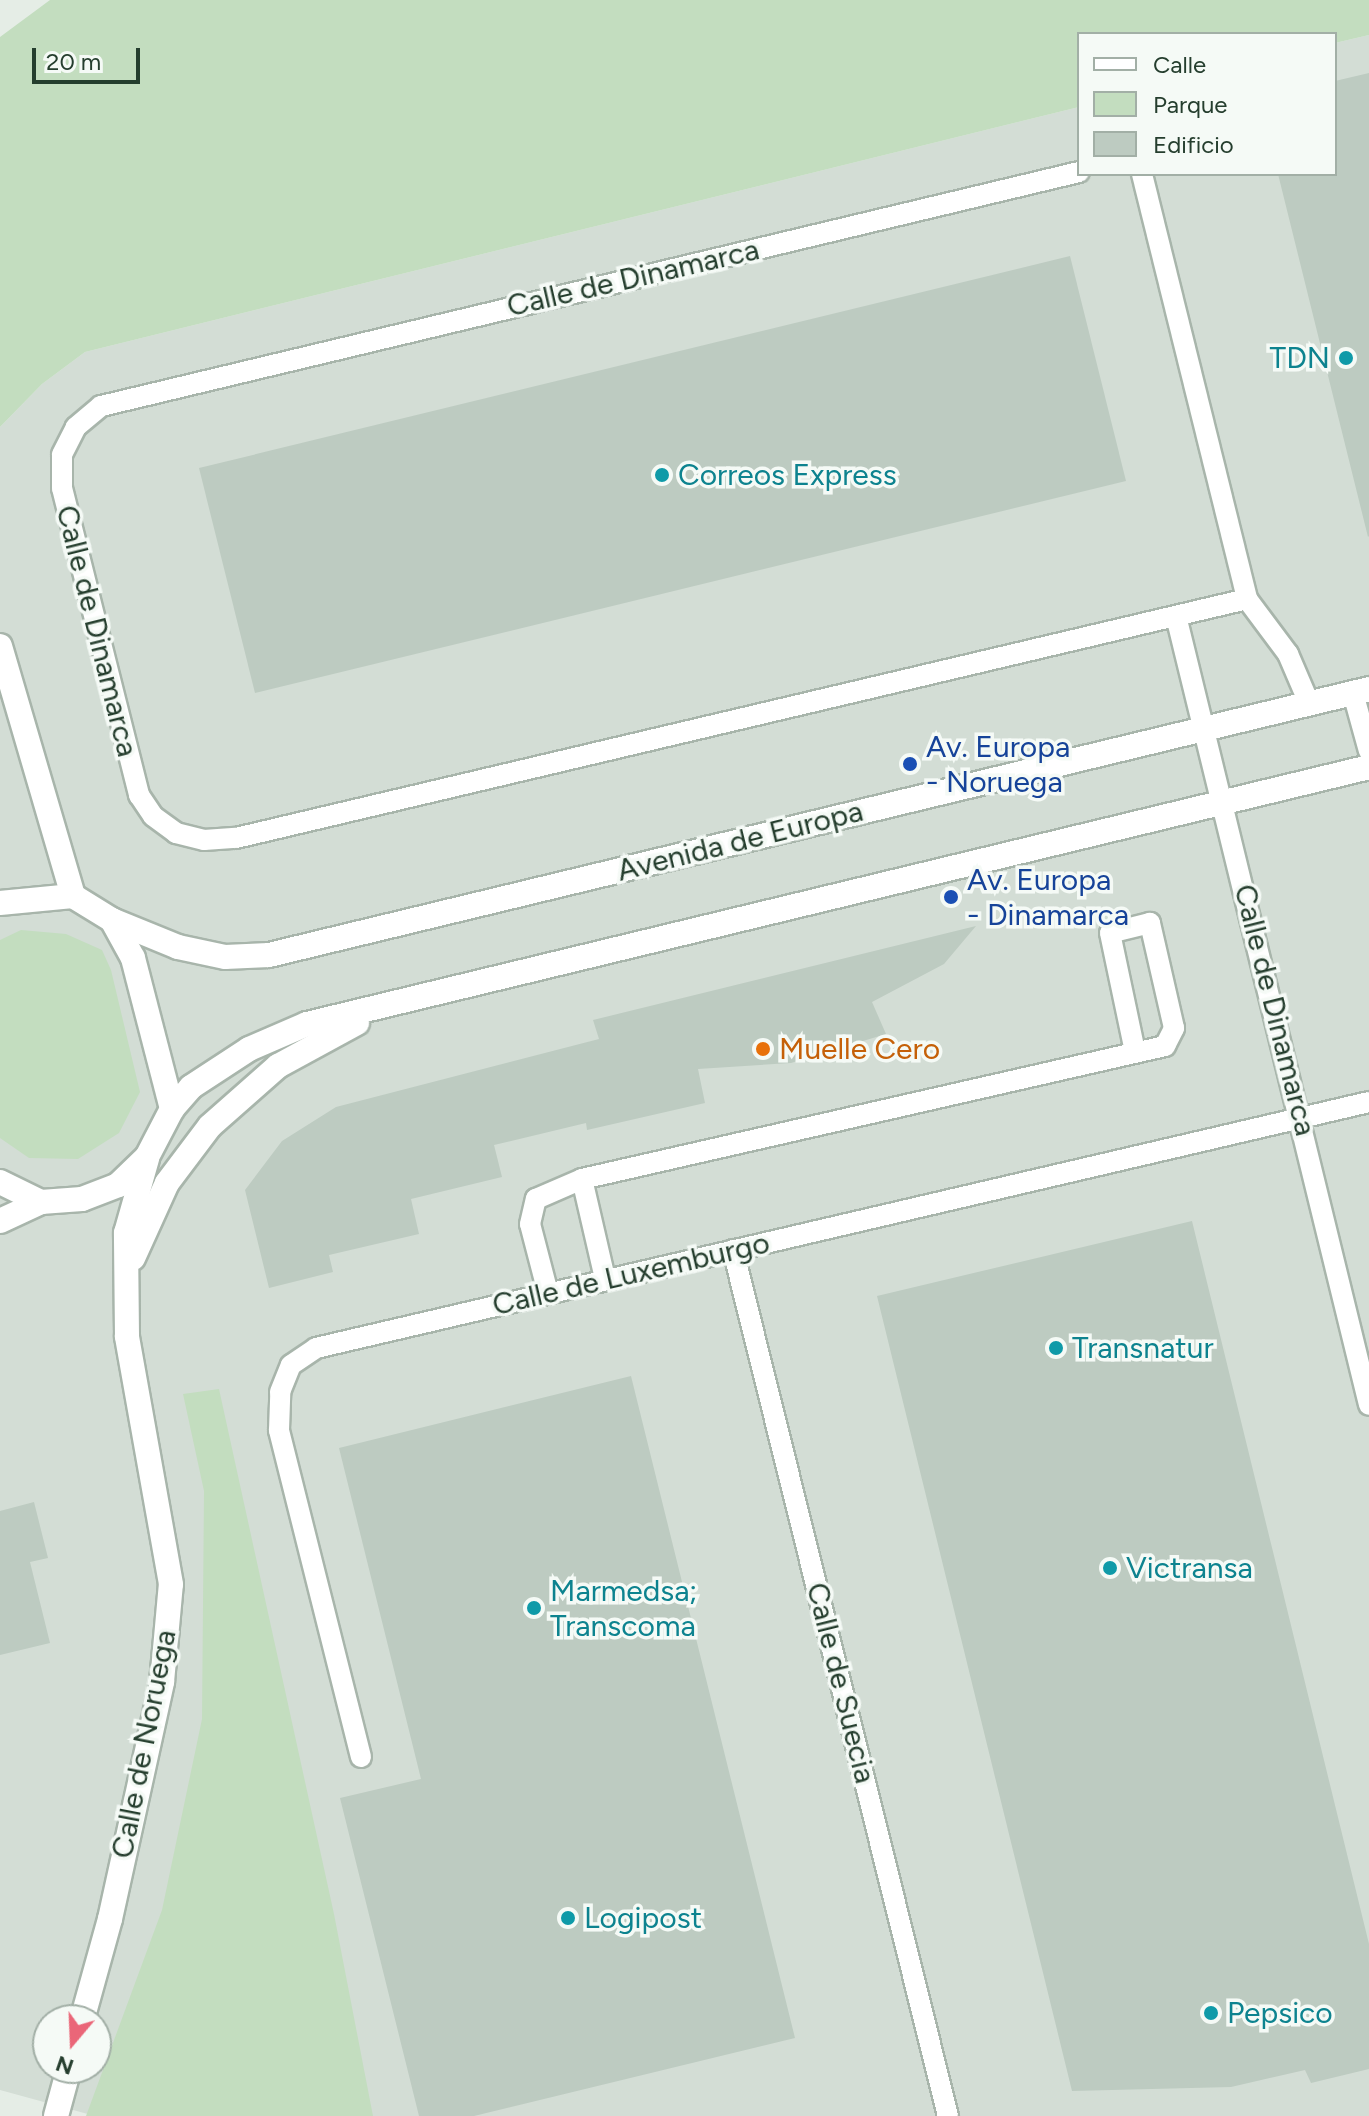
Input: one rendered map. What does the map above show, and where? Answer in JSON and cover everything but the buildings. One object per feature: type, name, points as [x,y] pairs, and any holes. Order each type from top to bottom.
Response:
[{"type":"street","points":[[0,646],[73,896],[0,903]]},
{"type":"street","name":"Avenida de Europa","points":[[73,896],[112,920],[178,947],[225,957],[269,955],[1361,691]]},
{"type":"street","points":[[0,1221],[41,1202],[82,1199],[118,1185],[147,1157],[172,1109],[191,1087],[249,1049],[307,1024],[1369,767]]},
{"type":"street","points":[[112,920],[133,958],[172,1109]]},
{"type":"street","name":"Calle de Noruega","points":[[126,1276],[167,1183],[210,1126],[278,1066],[337,1031],[426,995]]},
{"type":"street","name":"Calle de Noruega","points":[[86,2004],[110,1919],[162,1682],[171,1584],[127,1336],[126,1233],[147,1157]]},
{"type":"street","points":[[0,1182],[41,1202]]},
{"type":"street","points":[[56,2116],[65,2084]]},
{"type":"lane","name":"Calle de Dinamarca","points":[[1077,172],[101,406],[76,427],[62,455],[62,488],[139,795],[164,826],[204,840],[236,838],[1247,599]]},
{"type":"lane","points":[[1142,176],[1247,599],[1288,654],[1309,703]]},
{"type":"lane","name":"Calle de Dinamarca","points":[[1176,616],[1302,1117],[1369,1405]]},
{"type":"lane","points":[[1361,691],[1369,751]]},
{"type":"lane","points":[[548,1293],[530,1224],[536,1199],[582,1179],[1165,1046],[1174,1028],[1150,923],[1110,933],[1135,1052]]},
{"type":"lane","name":"Calle de Luxemburgo","points":[[361,1757],[279,1430],[280,1392],[291,1365],[316,1348],[1369,1102]]},
{"type":"lane","points":[[582,1179],[605,1279]]},
{"type":"lane","name":"Calle de Suecia","points":[[733,1250],[948,2116]]},
{"type":"shaded area","points":[[1369,35],[1369,2116],[95,2116],[0,2090],[0,427],[42,384],[85,352],[1077,107],[1077,176],[1337,176],[1337,43]]},
{"type":"green space","points":[[50,0],[1369,0],[1369,35],[1337,43],[1337,32],[1077,32],[1077,107],[85,352],[42,384],[0,427],[0,37]]},
{"type":"green space","points":[[21,930],[66,934],[102,950],[111,970],[140,1092],[119,1133],[78,1159],[29,1158],[0,1138],[0,940]]},
{"type":"green space","points":[[219,1389],[334,1914],[373,2116],[86,2116],[98,2084],[112,2084],[112,2046],[162,1910],[202,1719],[204,1491],[183,1394]]},
{"type":"place","name":"TDN","points":[[1346,358]]},
{"type":"place","name":"Correos Express","points":[[662,475]]},
{"type":"place","name":"Av. Europa - Noruega","points":[[910,764]]},
{"type":"place","name":"Av. Europa - Dinamarca","points":[[951,897]]},
{"type":"place","name":"Muelle Cero","points":[[763,1049]]},
{"type":"place","name":"Transnatur","points":[[1056,1348]]},
{"type":"place","name":"Victransa","points":[[1110,1568]]},
{"type":"place","name":"Marmedsa; Transcoma","points":[[534,1608]]},
{"type":"place","name":"Logipost","points":[[568,1918]]},
{"type":"place","name":"Pepsico","points":[[1211,2013]]}]
